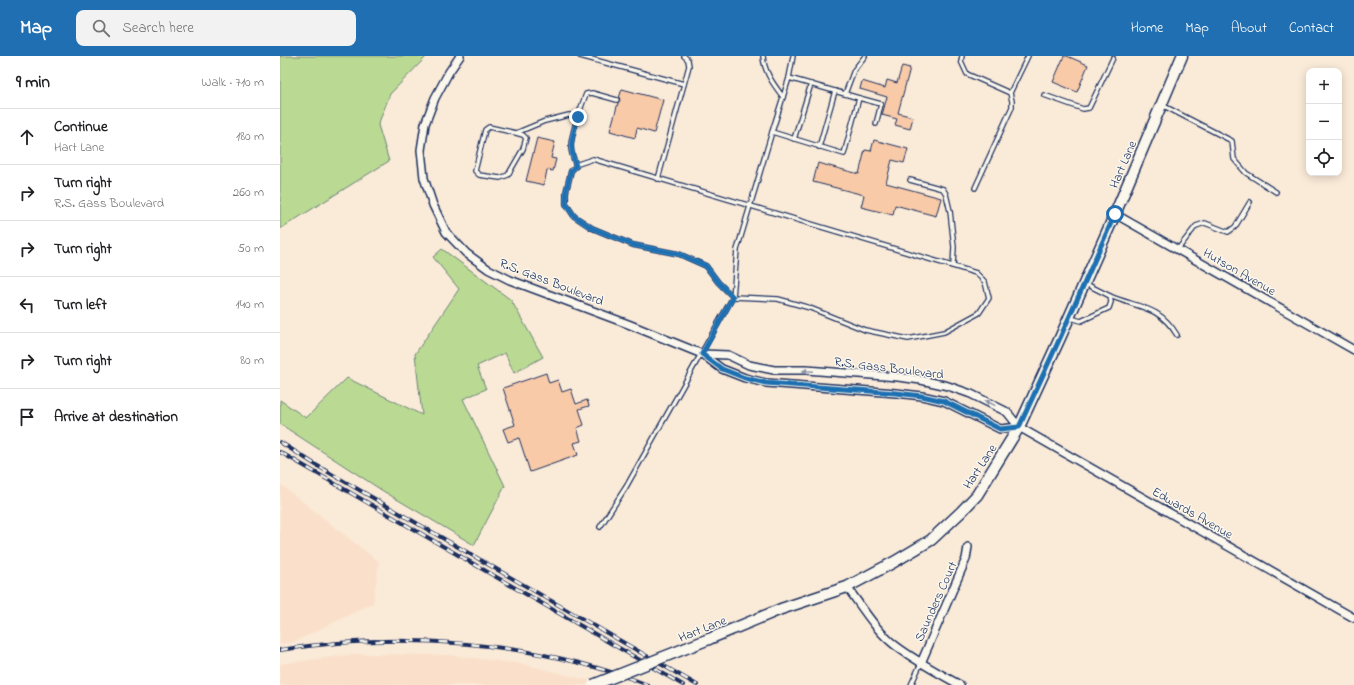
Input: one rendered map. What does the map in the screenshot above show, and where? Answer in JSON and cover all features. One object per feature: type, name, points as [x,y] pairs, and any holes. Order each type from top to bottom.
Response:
[{"type":"main road","name":"Hart Lane","points":[[593,685],[781,609],[847,587],[931,540],[977,496],[1019,427],[1070,317],[1182,56]]},
{"type":"street","name":"R.S. Gass Boulevard","points":[[460,56],[448,72],[435,98],[425,124],[421,150],[424,178],[433,204],[446,232],[466,253],[488,269],[510,280],[628,324],[702,354],[722,369],[745,378],[766,383],[922,396],[944,401],[1000,429],[1019,427]]},
{"type":"street","name":"Hutson Avenue","points":[[1115,214],[1354,350]]},
{"type":"street","name":"R.S. Gass Boulevard","points":[[702,354],[728,355],[749,364],[774,370],[806,370],[921,380],[948,386],[971,394],[1007,412],[1019,427]]},
{"type":"street","name":"Edwards Avenue","points":[[1019,427],[1354,618]]},
{"type":"street","name":"Saunders Court","points":[[921,663],[966,559],[968,547]]},
{"type":"street","points":[[847,587],[872,622],[895,646],[921,663],[960,685]]},
{"type":"lane","points":[[580,56],[684,84]]},
{"type":"lane","points":[[658,179],[689,66],[688,60],[684,56]]},
{"type":"lane","points":[[763,56],[764,66],[774,86],[783,97]]},
{"type":"lane","points":[[600,527],[626,487],[733,297],[737,250],[789,78],[792,56]]},
{"type":"lane","points":[[847,94],[845,94],[854,70],[865,56]]},
{"type":"lane","points":[[962,56],[961,61],[966,74],[1010,92]]},
{"type":"lane","points":[[975,188],[1012,106],[1010,92],[1028,56]]},
{"type":"lane","points":[[1044,95],[1083,109],[1089,108],[1113,58]]},
{"type":"lane","points":[[789,78],[881,104],[876,124]]},
{"type":"lane","points":[[794,139],[811,84]]},
{"type":"lane","points":[[819,147],[835,91]]},
{"type":"lane","points":[[576,166],[571,153],[571,144],[586,94],[592,93],[617,100]]},
{"type":"lane","points":[[772,132],[844,154],[860,98]]},
{"type":"lane","points":[[1161,105],[1232,141],[1234,159],[1246,173],[1276,192]]},
{"type":"lane","points":[[516,133],[523,135],[526,138],[523,149],[508,175],[500,178],[479,175],[475,172],[485,130],[489,127],[516,133],[545,121],[569,115],[578,117]]},
{"type":"lane","points":[[594,159],[658,179],[976,273],[985,282],[989,298],[979,313],[944,332],[908,339],[865,330],[810,308],[778,299],[733,297],[718,282],[706,266],[679,254],[633,245],[592,228],[574,216],[566,204],[566,192],[571,171],[578,164],[594,159]]},
{"type":"lane","points":[[910,180],[943,189],[946,194],[950,211],[954,247],[952,266]]},
{"type":"lane","points":[[1178,249],[1196,226],[1205,223],[1228,232],[1235,227],[1250,202]]},
{"type":"lane","points":[[1084,284],[1125,302],[1152,310],[1163,317],[1172,326],[1177,335]]},
{"type":"lane","points":[[1070,317],[1081,321],[1090,318],[1096,313],[1108,308],[1111,302],[1110,296]]},
{"type":"lane","points":[[911,685],[921,663]]},
{"type":"shaded area","points":[[280,484],[379,562],[373,603],[294,642],[280,644]]},
{"type":"shaded area","points":[[354,654],[448,655],[523,664],[599,683],[593,685],[280,685],[280,664]]},
{"type":"green space","points":[[280,56],[427,56],[390,94],[378,125],[389,161],[280,229]]},
{"type":"green space","points":[[442,249],[511,300],[543,357],[514,373],[505,353],[477,366],[486,389],[463,399],[505,486],[474,545],[383,491],[280,424],[280,400],[306,418],[347,378],[422,415],[415,354],[459,289],[433,257]]},
{"type":"building","points":[[1064,56],[1088,65],[1077,92],[1053,82]]},
{"type":"building","points":[[902,66],[910,68],[898,113],[913,117],[910,129],[895,125],[897,119],[882,115],[887,97],[860,89],[862,81],[885,88],[887,80],[897,83]]},
{"type":"building","points":[[622,89],[663,100],[654,133],[637,128],[635,138],[610,131]]},
{"type":"building","points":[[537,138],[555,142],[551,158],[556,159],[553,171],[547,170],[544,185],[526,181]]},
{"type":"building","points":[[874,140],[908,149],[904,163],[892,160],[886,183],[941,198],[936,216],[895,205],[893,215],[861,207],[864,195],[813,182],[818,163],[859,174],[865,150],[871,151]]},
{"type":"building","points":[[546,373],[549,383],[558,380],[562,392],[571,389],[576,404],[587,400],[589,406],[579,409],[584,425],[577,428],[581,441],[574,443],[578,455],[530,472],[519,438],[508,442],[503,429],[515,425],[503,388]]},
{"type":"railway","points":[[280,442],[316,465],[697,685]]},
{"type":"railway","points":[[280,452],[683,685]]},
{"type":"railway","points":[[280,650],[325,644],[372,641],[419,641],[466,644],[560,658],[605,670],[648,685]]},
{"type":"route","points":[[578,117],[571,144],[571,153],[576,166],[571,171],[566,192],[566,204],[574,216],[592,228],[633,245],[679,254],[706,266],[718,282],[733,297],[702,354],[722,369],[745,378],[766,383],[922,396],[944,401],[1000,429],[1019,427],[1115,214]]}]
